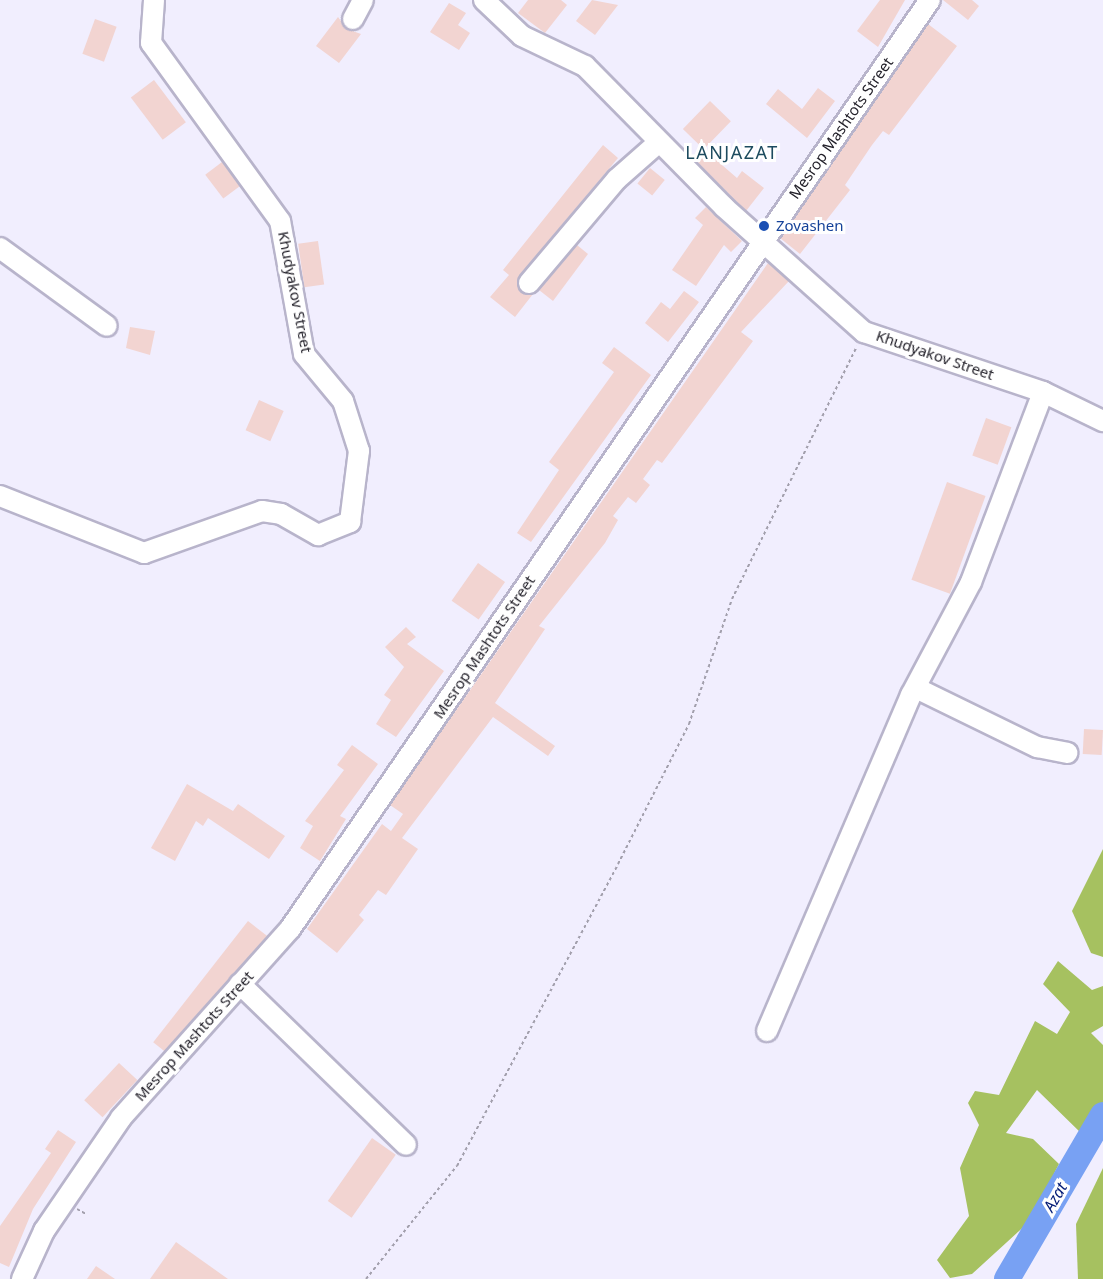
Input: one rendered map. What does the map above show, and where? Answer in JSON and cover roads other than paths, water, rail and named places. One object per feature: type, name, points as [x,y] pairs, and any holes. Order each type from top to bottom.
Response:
[{"type":"street","name":"Khudyakov Street","points":[[0,496],[144,553],[262,511],[281,514],[318,535],[350,522],[359,450],[343,401],[304,354],[280,221],[151,43],[154,0]]},
{"type":"street","points":[[353,19],[363,0]]},
{"type":"street","name":"Khudyakov Street","points":[[484,0],[522,36],[585,66],[724,207],[764,238],[864,332],[1043,392],[1103,421]]},
{"type":"street","name":"Mesrop Mashtots Street","points":[[22,1279],[44,1231],[121,1118],[290,929],[930,0]]},
{"type":"street","points":[[529,283],[617,179],[659,142]]},
{"type":"street","points":[[0,248],[107,326]]},
{"type":"street","points":[[767,1031],[916,688],[971,582],[1043,392]]},
{"type":"street","points":[[916,688],[1037,747],[1067,753]]},
{"type":"street","points":[[240,984],[406,1145]]},
{"type":"waterway","name":"Azat","points":[[1007,1279],[1103,1115]]},
{"type":"place","name":"Zovashen","points":[[764,226]]},
{"type":"district","name":"LANJAZAT","points":[[732,152]]}]
